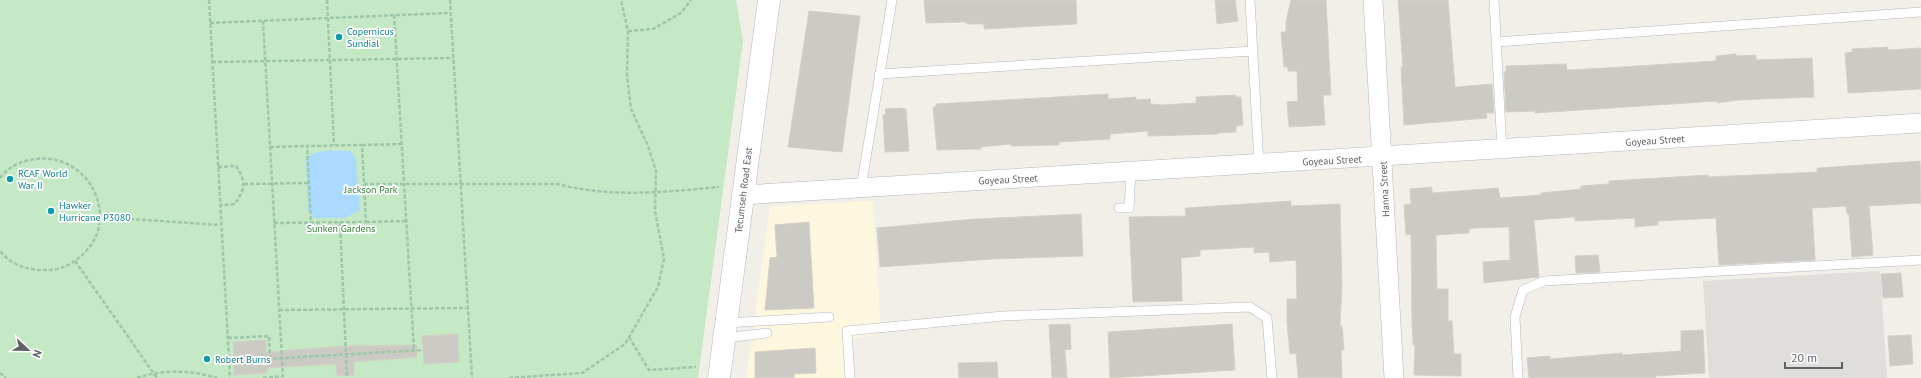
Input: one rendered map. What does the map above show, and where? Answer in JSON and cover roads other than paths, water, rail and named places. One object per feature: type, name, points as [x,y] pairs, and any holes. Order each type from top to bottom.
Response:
[{"type":"main road","name":"Tecumseh Road East","points":[[719,378],[768,1]]},
{"type":"street","name":"Hanna Street","points":[[1373,0],[1394,378]]},
{"type":"street","name":"Goyeau Street","points":[[742,195],[1502,150],[1921,123]]},
{"type":"lane","points":[[862,188],[892,0]]},
{"type":"lane","points":[[1250,0],[1259,164]]},
{"type":"lane","points":[[1494,0],[1502,150]]},
{"type":"lane","points":[[1496,42],[1921,12]]},
{"type":"lane","points":[[879,74],[1253,51]]},
{"type":"lane","points":[[1118,208],[1129,208],[1131,172]]},
{"type":"lane","points":[[1518,378],[1515,317],[1523,290],[1544,281],[1921,260]]},
{"type":"lane","points":[[850,378],[847,331],[1003,316],[1250,307],[1267,318],[1272,378]]},
{"type":"lane","points":[[725,331],[829,317]]},
{"type":"lane","points":[[725,331],[767,332]]},
{"type":"water","points":[[333,150],[350,151],[356,160],[360,210],[345,218],[313,218],[308,210],[306,159],[314,153]]},
{"type":"place","name":"Copernicus Sundial","points":[[339,37]]},
{"type":"place","name":"RCAF World War II","points":[[10,179]]},
{"type":"place","name":"Hawker Hurricane P3080","points":[[51,211]]},
{"type":"place","name":"Robert Burns","points":[[207,359]]},
{"type":"park label","name":"Jackson Park","points":[[371,189]]},
{"type":"park label","name":"Sunken Gardens","points":[[341,228]]}]
